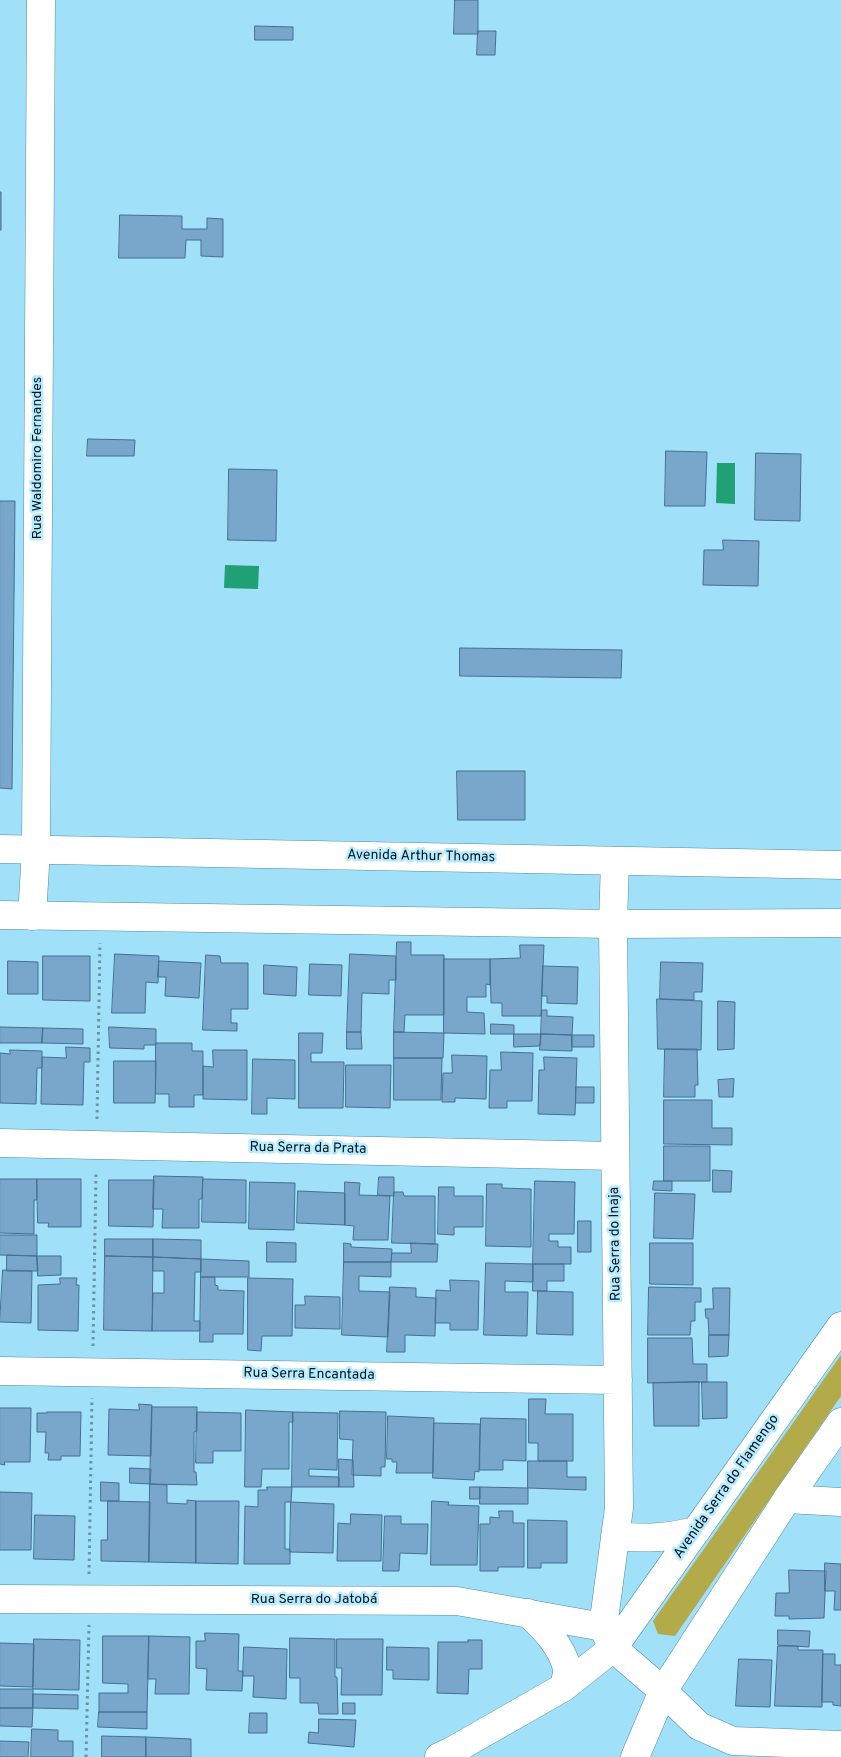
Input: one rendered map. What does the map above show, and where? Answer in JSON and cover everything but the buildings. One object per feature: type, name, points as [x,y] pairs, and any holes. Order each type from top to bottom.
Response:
[{"type":"street","name":"Rua Waldomiro Fernandes","points":[[32,916],[36,850],[41,0]]},
{"type":"street","name":"Avenida Arthur Thomas","points":[[0,849],[841,865]]},
{"type":"street","name":"Rua Serra do Inaja","points":[[608,1637],[615,1536],[619,1508],[613,924],[615,861]]},
{"type":"street","points":[[0,915],[613,924],[841,923]]},
{"type":"street","name":"Rua Serra da Prata","points":[[0,1143],[615,1156]]},
{"type":"street","name":"Avenida Serra do Flamengo","points":[[439,1757],[564,1687],[696,1531],[841,1326]]},
{"type":"street","name":"Rua Serra Encantada","points":[[0,1371],[618,1380]]},
{"type":"street","points":[[635,1757],[663,1691],[787,1499],[841,1422]]},
{"type":"street","points":[[787,1499],[841,1502]]},
{"type":"street","points":[[615,1536],[635,1538],[670,1537],[696,1531]]},
{"type":"street","name":"Rua Serra do Jatobá","points":[[0,1599],[457,1601],[528,1613],[608,1637]]},
{"type":"street","points":[[528,1613],[546,1630],[559,1648],[568,1669],[564,1687]]},
{"type":"street","points":[[608,1637],[699,1726],[733,1740],[841,1745]]},
{"type":"path","points":[[86,1757],[101,916]]},
{"type":"shaded area","points":[[717,463],[735,463],[735,504],[716,503]]},
{"type":"shaded area","points":[[225,565],[259,566],[258,589],[224,588]]},
{"type":"shaded area","points":[[841,1355],[841,1396],[675,1636],[658,1634],[653,1621]]}]
